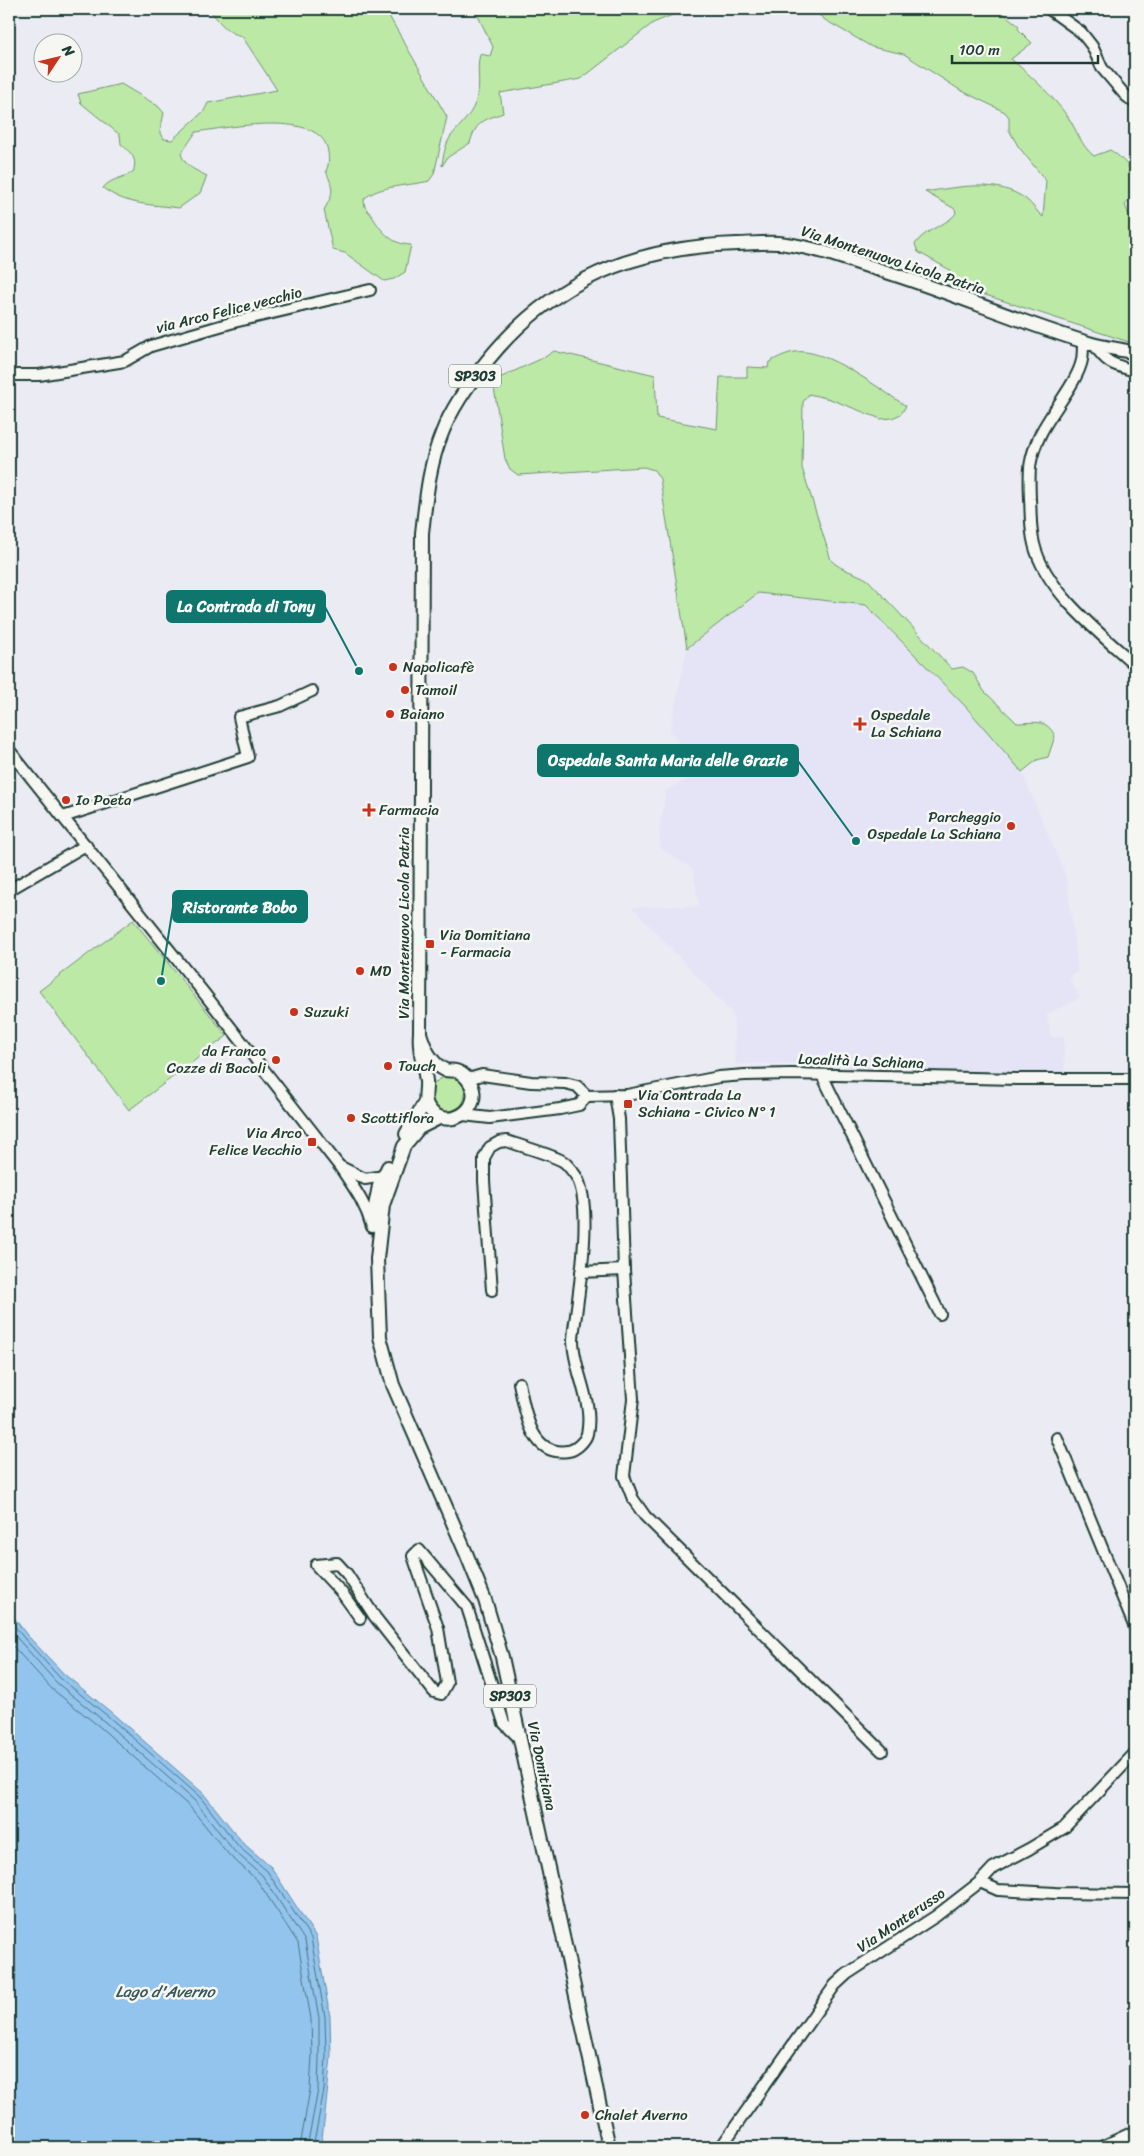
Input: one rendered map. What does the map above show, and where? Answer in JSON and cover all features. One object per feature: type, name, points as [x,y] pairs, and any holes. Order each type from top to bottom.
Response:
[{"type":"highway","points":[[1107,2147],[1135,2134]]},
{"type":"main road","name":"Via Montenuovo Licola Patria","points":[[425,1102],[426,1084],[418,1046],[420,1033],[422,533],[429,476],[442,432],[471,380],[502,343],[544,304],[572,286],[612,266],[672,250],[722,245],[785,243],[828,254],[915,281],[1088,343],[1131,352]]},
{"type":"main road","name":"Via Montenuovo Licola Patria","points":[[420,1033],[425,1049],[431,1058],[445,1070],[458,1071],[468,1079]]},
{"type":"main road","points":[[426,1084],[434,1075],[445,1070]]},
{"type":"main road","points":[[425,1102],[430,1111],[439,1118],[456,1119],[463,1115],[472,1104],[473,1091],[468,1079]]},
{"type":"main road","name":"Via Domitiana","points":[[425,1102],[396,1150],[384,1176],[377,1259],[377,1307],[380,1337],[385,1362],[393,1386],[485,1600],[502,1657],[609,2147]]},
{"type":"main road","name":"Via Domitiana","points":[[377,1259],[373,1245],[372,1227],[399,1157],[410,1136],[426,1123],[439,1118]]},
{"type":"street","points":[[1049,9],[1081,32],[1092,46],[1102,68],[1135,103]]},
{"type":"street","name":"via Arco Felice vecchio","points":[[9,375],[39,375],[125,361],[151,346],[234,322],[370,290]]},
{"type":"street","points":[[1135,370],[1109,363],[1088,343],[1074,379],[1052,411],[1029,462],[1031,524],[1038,558],[1048,575],[1078,613],[1135,665]]},
{"type":"street","points":[[1123,367],[1114,361],[1115,358],[1131,352]]},
{"type":"street","points":[[63,817],[248,758],[239,717],[280,706],[312,691]]},
{"type":"street","points":[[9,750],[340,1167],[359,1193],[368,1210],[372,1227]]},
{"type":"street","points":[[9,890],[86,845]]},
{"type":"street","points":[[468,1079],[482,1075],[531,1082],[565,1083],[577,1086],[587,1096]]},
{"type":"street","name":"Località La Schiana","points":[[463,1115],[490,1118],[560,1109],[578,1105],[587,1096],[627,1095],[719,1077],[745,1075],[1049,1080],[1135,1079]]},
{"type":"street","points":[[822,1075],[940,1314]]},
{"type":"street","points":[[615,1095],[618,1119],[624,1270],[633,1398],[624,1476],[633,1499],[645,1516],[882,1751]]},
{"type":"street","points":[[492,1290],[484,1158],[490,1147],[499,1142],[507,1141],[564,1162],[577,1177],[582,1191],[585,1215],[573,1341],[587,1404],[588,1422],[586,1436],[580,1445],[570,1451],[554,1451],[536,1440],[518,1383]]},
{"type":"street","points":[[340,1167],[365,1179],[384,1176]]},
{"type":"street","points":[[359,1193],[372,1201],[382,1200]]},
{"type":"street","points":[[581,1272],[624,1270]]},
{"type":"street","points":[[1057,1438],[1130,1600],[1135,1628]]},
{"type":"street","points":[[360,1618],[342,1593],[316,1565],[337,1563],[347,1574],[375,1617],[434,1692],[441,1694],[447,1683],[438,1628],[413,1556],[419,1550],[466,1607],[504,1722],[520,1739]]},
{"type":"street","name":"Via Monterusso","points":[[721,2147],[800,2037],[835,1984],[847,1974],[936,1916],[980,1882],[993,1868],[1029,1850],[1064,1828],[1135,1753]]},
{"type":"street","points":[[980,1882],[998,1890],[1055,1894],[1135,1894]]},
{"type":"shaded area","points":[[758,593],[866,605],[966,707],[1022,772],[1066,877],[1078,971],[1069,978],[1080,998],[1047,1014],[1051,1037],[1064,1037],[1065,1075],[862,1073],[837,1064],[736,1064],[733,1014],[632,907],[699,906],[693,869],[661,849],[659,833],[666,791],[699,773],[670,730],[687,648]]},
{"type":"green space","points":[[209,9],[385,9],[447,117],[434,174],[429,181],[386,188],[370,194],[364,199],[366,209],[383,232],[393,240],[411,245],[405,272],[394,279],[384,281],[345,253],[333,250],[324,210],[332,191],[326,171],[328,152],[322,138],[309,130],[292,125],[249,125],[196,132],[181,154],[188,165],[207,176],[200,193],[179,208],[130,201],[112,194],[103,188],[110,182],[133,172],[134,159],[131,153],[121,144],[120,135],[81,103],[78,94],[121,84],[158,106],[164,113],[160,131],[164,139],[172,140],[204,111],[208,103],[277,90],[242,36],[227,29]]},
{"type":"green space","points":[[476,9],[687,9],[653,23],[581,79],[500,93],[503,113],[482,122],[475,130],[470,143],[448,157],[442,166],[449,139],[473,109],[478,92],[480,54],[490,56],[493,47]]},
{"type":"green space","points":[[812,9],[998,9],[1019,26],[1018,29],[1032,43],[1011,59],[1055,101],[1068,117],[1082,143],[1094,156],[1110,150],[1125,162],[1133,174],[1136,186],[1134,194],[1125,205],[1135,230],[1135,344],[964,288],[963,284],[949,279],[950,270],[918,252],[915,244],[925,234],[949,220],[956,213],[955,209],[925,192],[950,188],[991,186],[1016,193],[1027,200],[1043,217],[1046,181],[1018,146],[1009,130],[1009,117],[1005,112],[960,90],[904,54],[872,47],[825,20]]},
{"type":"green space","points":[[554,351],[655,375],[657,418],[717,429],[720,377],[747,377],[747,367],[768,368],[769,362],[795,352],[807,352],[836,362],[906,406],[901,414],[892,418],[881,419],[830,399],[809,394],[803,402],[802,468],[831,560],[839,567],[868,580],[952,669],[963,667],[973,673],[984,691],[1017,723],[1035,722],[1048,726],[1055,736],[1048,757],[1037,760],[1022,772],[966,707],[866,605],[758,593],[687,648],[660,479],[654,470],[644,467],[518,475],[510,469],[505,459],[493,381]]},
{"type":"green space","points":[[133,920],[227,1036],[129,1110],[39,991]]},
{"type":"green space","points":[[448,1077],[455,1078],[460,1082],[464,1087],[464,1101],[460,1106],[455,1110],[448,1111],[441,1110],[436,1106],[432,1101],[431,1094],[432,1087],[436,1082],[441,1078]]},
{"type":"water","name":"Lago d'Averno","points":[[9,1611],[27,1635],[64,1674],[112,1713],[203,1793],[243,1843],[271,1867],[316,1937],[330,2017],[331,2057],[322,2138],[318,2147],[9,2147]]},
{"type":"place","name":"Napolicafè","points":[[393,667]]},
{"type":"place","name":"La Contrada di Tony","points":[[359,671]]},
{"type":"place","name":"Tamoil","points":[[405,690]]},
{"type":"place","name":"Baiano","points":[[390,714]]},
{"type":"place","name":"Ospedale La Schiana","points":[[860,724]]},
{"type":"place","name":"Io Poeta","points":[[66,800]]},
{"type":"place","name":"Farmacia","points":[[369,810]]},
{"type":"place","name":"Parcheggio Ospedale La Schiana","points":[[1011,826]]},
{"type":"place","name":"Ospedale Santa Maria delle Grazie","points":[[856,841]]},
{"type":"place","name":"Via Domitiana - Farmacia","points":[[430,944]]},
{"type":"place","name":"MD","points":[[360,971]]},
{"type":"place","name":"Ristorante Bobo","points":[[161,981]]},
{"type":"place","name":"Suzuki","points":[[294,1012]]},
{"type":"place","name":"da Franco Cozze di Bacoli","points":[[276,1060]]},
{"type":"place","name":"Touch","points":[[388,1066]]},
{"type":"place","name":"Via Contrada La Schiana - Civico N° 1","points":[[628,1104]]},
{"type":"place","name":"Scottiflora","points":[[351,1118]]},
{"type":"place","name":"Via Arco Felice Vecchio","points":[[312,1142]]},
{"type":"place","name":"Chalet Averno","points":[[585,2115]]}]
